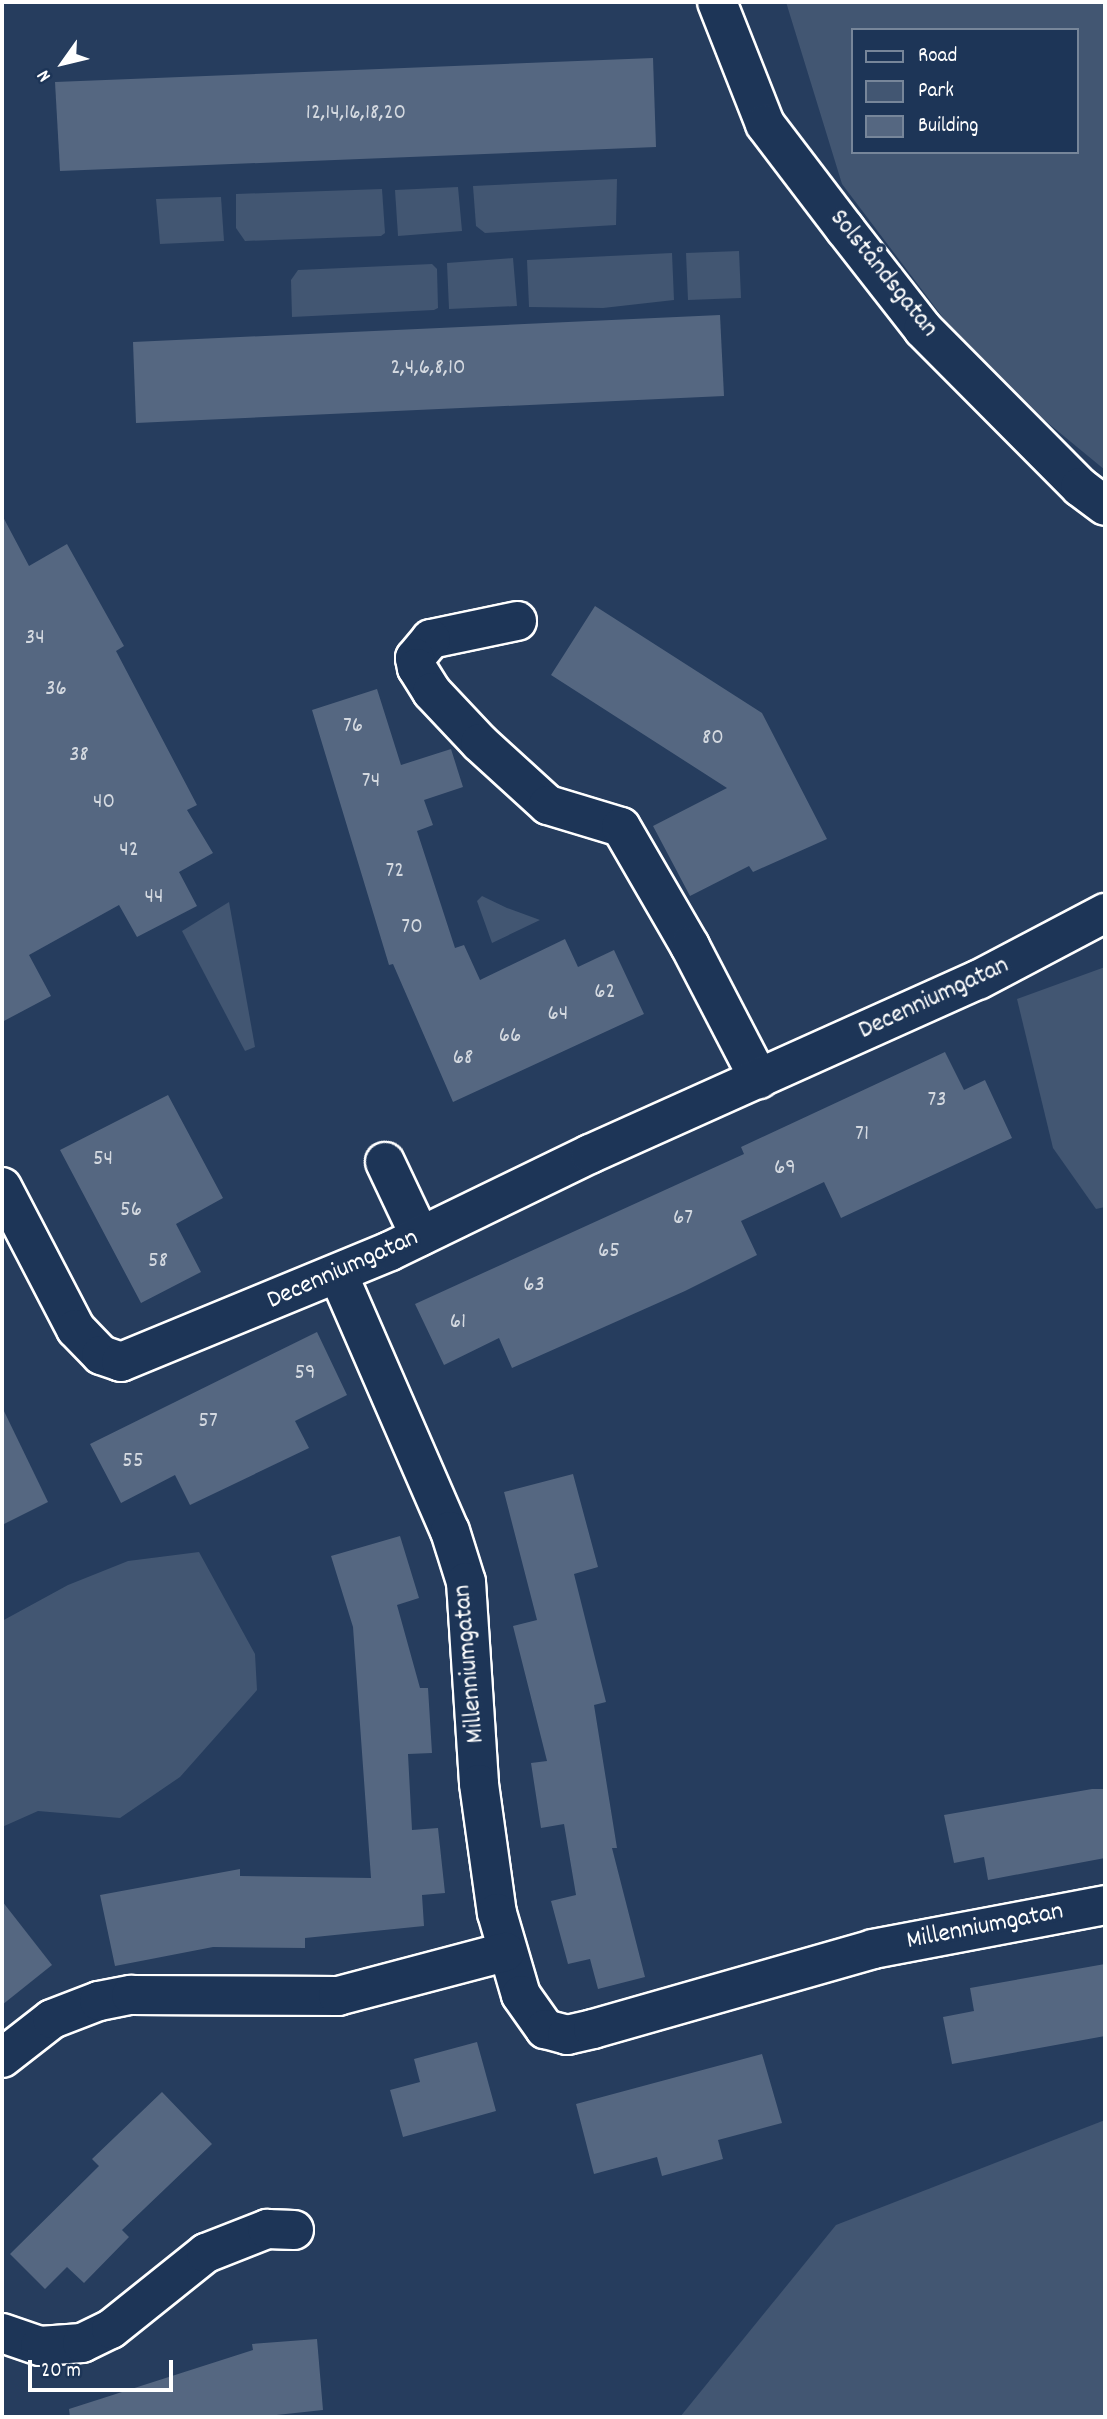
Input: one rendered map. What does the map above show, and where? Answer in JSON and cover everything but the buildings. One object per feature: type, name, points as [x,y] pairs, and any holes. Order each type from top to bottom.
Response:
[{"type":"street","name":"Solståndsgatan","points":[[717,2],[765,124],[845,229],[923,329],[1080,487],[1105,506]]},
{"type":"street","points":[[517,621],[430,639],[415,658],[440,700],[548,805],[621,827],[759,1079]]},
{"type":"street","name":"Decenniumgatan","points":[[2,1187],[76,1329],[109,1361],[136,1358],[338,1274],[1048,947],[1105,914]]},
{"type":"street","points":[[385,1162],[419,1236]]},
{"type":"street","name":"Millenniumgatan","points":[[338,1274],[444,1518],[466,1582],[479,1784],[505,1952],[530,2013],[545,2029],[567,2035],[873,1949],[1105,1905]]},
{"type":"street","points":[[2,2058],[52,2019],[99,2001],[131,1994],[338,1996],[505,1952]]},
{"type":"street","points":[[2,2333],[40,2346],[82,2343],[111,2329],[206,2253],[267,2229],[294,2230]]},
{"type":"green space","points":[[786,2],[1105,2],[1105,470],[981,368],[842,184]]},
{"type":"green space","points":[[617,179],[616,225],[485,233],[476,226],[473,186]]},
{"type":"green space","points":[[458,187],[462,231],[398,236],[395,190]]},
{"type":"green space","points":[[382,189],[385,233],[381,236],[245,241],[236,228],[236,194]]},
{"type":"green space","points":[[221,197],[224,241],[160,244],[156,199]]},
{"type":"green space","points":[[739,251],[741,298],[688,300],[686,253]]},
{"type":"green space","points":[[672,253],[674,300],[603,308],[529,307],[527,260]]},
{"type":"green space","points":[[513,258],[517,306],[449,309],[447,263]]},
{"type":"green space","points":[[432,264],[437,269],[438,308],[434,310],[292,317],[291,280],[298,270]]},
{"type":"green space","points":[[482,896],[540,920],[492,943],[477,901]]},
{"type":"green space","points":[[229,902],[255,1047],[245,1051],[182,931]]},
{"type":"green space","points":[[1105,967],[1105,1207],[1096,1209],[1053,1148],[1017,999]]},
{"type":"green space","points":[[199,1552],[255,1654],[257,1690],[180,1777],[120,1818],[38,1811],[2,1827],[2,1621],[68,1585],[128,1561]]},
{"type":"green space","points":[[1105,2120],[1105,2417],[680,2417],[836,2225]]}]
